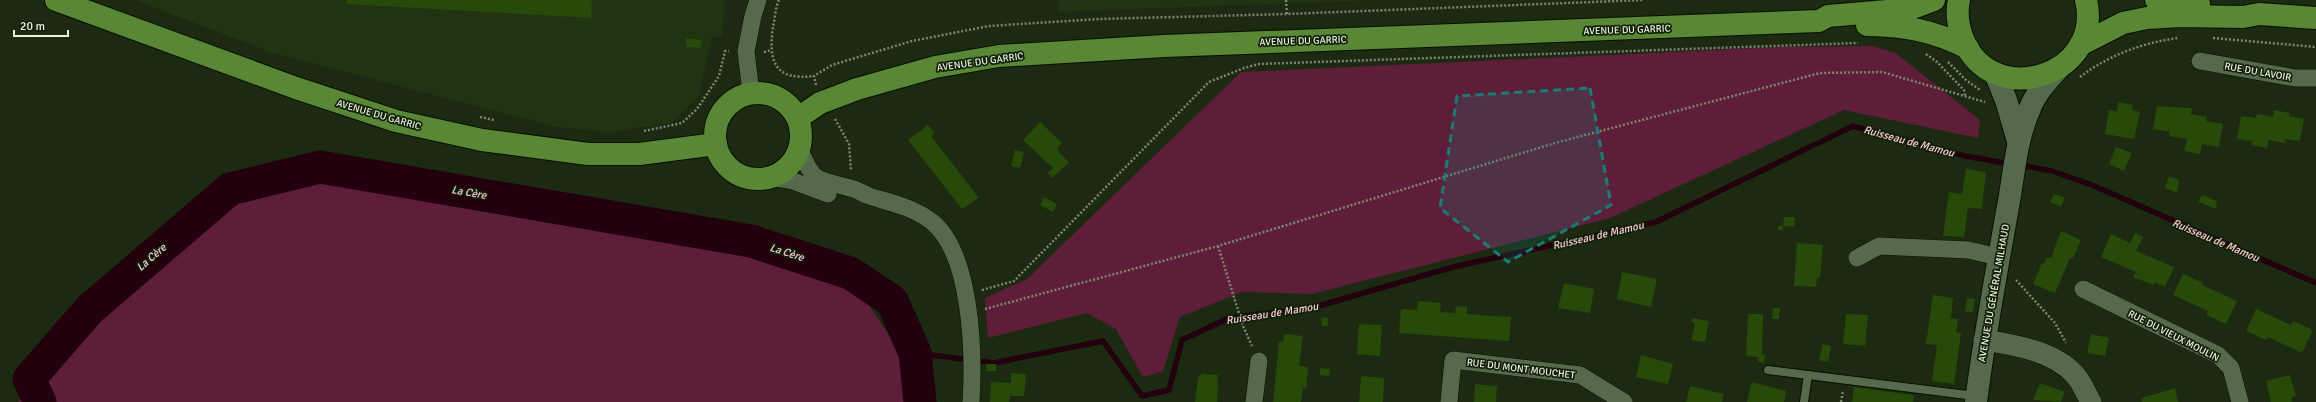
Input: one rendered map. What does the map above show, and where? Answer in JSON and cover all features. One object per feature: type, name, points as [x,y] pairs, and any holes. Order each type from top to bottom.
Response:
[{"type":"main road","name":"AVENUE DU GARRIC","points":[[56,0],[296,88],[396,121],[482,140],[588,154],[640,154],[716,144]]},
{"type":"main road","name":"AVENUE DU GARRIC","points":[[798,118],[820,103],[858,88],[935,67],[999,56],[1164,46],[1819,21],[1828,16],[1910,9],[1934,0]]},
{"type":"main road","points":[[1959,0],[1957,8],[1960,29],[1968,48],[1979,62],[1995,73],[2011,78],[2027,79],[2043,76],[2058,69],[2070,58],[2080,45],[2086,27],[2086,0]]},
{"type":"main road","points":[[2156,0],[2242,7],[2259,14]]},
{"type":"main road","points":[[2080,45],[2123,23],[2147,18],[2181,16],[2242,17],[2259,14],[2316,18]]},
{"type":"main road","name":"AVENUE DU GARRIC","points":[[1819,21],[1829,26],[1865,24],[1911,28],[1941,35],[1968,48]]},
{"type":"main road","name":"AVENUE DU GÉNÉRAL MILHAUD","points":[[1977,399],[1984,340],[1998,266],[2018,141],[2030,106],[2040,90],[2058,69]]},
{"type":"main road","points":[[1995,73],[2018,141]]},
{"type":"main road","points":[[752,92],[766,92],[779,97],[790,106],[798,118],[802,130],[800,148],[790,166],[780,173],[770,177],[754,179],[741,175],[729,168],[721,157],[716,144],[716,130],[719,117],[727,105],[738,97],[752,92]]},
{"type":"street","points":[[752,92],[746,51],[753,16],[758,0]]},
{"type":"street","name":"RUE DU LAVOIR","points":[[2200,61],[2295,78],[2316,78]]},
{"type":"street","points":[[800,148],[807,166],[817,180],[850,188],[914,210],[931,221],[942,232],[956,256],[965,285],[970,332],[972,381],[971,402]]},
{"type":"street","points":[[770,177],[793,181],[831,195],[849,198],[870,196]]},
{"type":"street","points":[[1857,258],[1879,246],[1968,250],[1998,266]]},
{"type":"street","name":"RUE DU VIEUX MOULIN","points":[[2083,288],[2218,355],[2231,368],[2240,402]]},
{"type":"street","points":[[1984,340],[2027,348],[2052,358],[2075,375],[2091,402]]},
{"type":"street","name":"RUE DU MONT MOUCHET","points":[[1449,402],[1453,360],[1580,375],[1624,402]]},
{"type":"street","points":[[1254,402],[1258,361]]},
{"type":"lane","points":[[1768,370],[1977,399]]},
{"type":"lane","points":[[1804,402],[1808,375]]},
{"type":"path","points":[[779,0],[771,50],[773,61],[782,71],[796,78],[814,76],[832,65],[912,41],[989,26],[1099,19],[1287,14],[1643,0]]},
{"type":"path","points":[[1286,0],[1287,14]]},
{"type":"path","points":[[1911,28],[1911,42],[1937,62],[1964,90],[1965,96]]},
{"type":"path","points":[[967,307],[982,290],[1014,282],[1209,82],[1244,68],[1267,64],[1865,43]]},
{"type":"path","points":[[639,132],[682,123],[697,108],[720,76],[725,51],[771,50]]},
{"type":"path","points":[[967,307],[994,308],[1218,246],[1554,143],[1820,73],[1882,72],[2008,109]]},
{"type":"path","points":[[814,76],[820,103],[836,120],[849,144],[851,170],[850,188]]},
{"type":"path","points":[[479,117],[502,121]]},
{"type":"path","points":[[1218,246],[1243,326],[1258,361]]},
{"type":"path","points":[[1998,266],[2015,279],[2055,323],[2068,346]]},
{"type":"highlighted area","points":[[1590,88],[1611,205],[1508,262],[1440,208],[1457,96]]},
{"type":"shaded area","points":[[135,0],[724,0],[723,37],[712,37],[699,96],[671,123],[608,132],[556,127],[272,53]]},
{"type":"shaded area","points":[[1058,0],[1381,0],[1058,12]]},
{"type":"shaded area","points":[[1873,46],[1897,54],[1980,120],[1978,138],[1844,110],[1610,218],[1312,294],[1242,292],[1180,317],[1163,371],[1143,377],[1116,329],[1087,313],[988,338],[985,298],[1027,279],[1241,72],[1781,47]]},
{"type":"shaded area","points":[[320,171],[729,245],[850,277],[907,362],[910,402],[18,402],[35,385],[101,304],[232,196]]},
{"type":"building","points":[[347,0],[592,0],[591,18],[346,4]]},
{"type":"building","points":[[686,38],[702,40],[701,48],[686,47]]},
{"type":"building","points":[[2118,102],[2133,105],[2132,110],[2140,112],[2134,139],[2105,134],[2109,110],[2117,111]]},
{"type":"building","points":[[2157,106],[2192,108],[2191,114],[2207,117],[2206,121],[2223,124],[2219,147],[2202,144],[2200,154],[2184,151],[2187,139],[2169,136],[2170,132],[2153,129]]},
{"type":"building","points":[[2274,110],[2290,113],[2289,116],[2304,119],[2300,141],[2285,139],[2285,143],[2269,140],[2267,148],[2251,145],[2252,141],[2237,139],[2241,116],[2256,118],[2257,114],[2273,117]]},
{"type":"building","points":[[1040,122],[1062,143],[1057,149],[1069,163],[1052,178],[1048,173],[1053,168],[1023,140]]},
{"type":"building","points":[[928,125],[935,133],[931,136],[979,198],[962,209],[908,140]]},
{"type":"building","points":[[2116,147],[2132,153],[2124,171],[2109,164]]},
{"type":"building","points":[[1015,150],[1024,152],[1020,168],[1011,166]]},
{"type":"building","points":[[1966,169],[1986,172],[1982,209],[1968,208],[1964,237],[1943,236],[1949,192],[1962,194]]},
{"type":"building","points":[[2169,176],[2179,180],[2177,193],[2165,188]]},
{"type":"building","points":[[2054,194],[2065,198],[2061,207],[2050,202]]},
{"type":"building","points":[[2202,195],[2217,201],[2216,209],[2198,202]]},
{"type":"building","points":[[1044,197],[1057,204],[1053,212],[1040,205]]},
{"type":"building","points":[[1784,217],[1795,217],[1794,227],[1783,226]]},
{"type":"building","points":[[1778,226],[1783,226],[1783,230],[1778,230]]},
{"type":"building","points":[[2061,231],[2081,240],[2073,258],[2070,258],[2055,293],[2033,284],[2042,263],[2044,264],[2047,257],[2051,258]]},
{"type":"building","points":[[2135,233],[2143,237],[2136,251],[2174,267],[2165,287],[2155,282],[2154,285],[2133,277],[2136,272],[2101,257],[2111,234],[2130,243]]},
{"type":"building","points":[[1797,243],[1823,245],[1820,278],[1817,278],[1816,287],[1794,286]]},
{"type":"building","points":[[1622,272],[1657,279],[1651,307],[1617,299]]},
{"type":"building","points":[[2183,274],[2203,283],[2202,285],[2237,301],[2226,324],[2206,315],[2208,311],[2173,295]]},
{"type":"building","points":[[1564,283],[1594,289],[1590,313],[1558,308]]},
{"type":"building","points":[[1933,295],[1953,298],[1951,318],[1958,319],[1956,332],[1961,333],[1954,384],[1932,381],[1937,345],[1926,344]]},
{"type":"building","points":[[1967,298],[1975,299],[1973,312],[1965,312]]},
{"type":"building","points":[[1418,301],[1441,303],[1440,312],[1455,313],[1456,306],[1467,307],[1467,314],[1511,317],[1509,341],[1399,333],[1401,309],[1417,310]]},
{"type":"building","points":[[1773,308],[1780,308],[1779,319],[1772,319]]},
{"type":"building","points":[[2256,309],[2291,325],[2293,321],[2313,330],[2302,353],[2268,337],[2266,340],[2246,331]]},
{"type":"building","points":[[1748,314],[1763,314],[1762,354],[1765,355],[1764,363],[1758,362],[1758,357],[1746,356]]},
{"type":"building","points":[[1846,314],[1868,315],[1865,346],[1843,344]]},
{"type":"building","points":[[1321,317],[1328,318],[1328,326],[1322,326]]},
{"type":"building","points":[[1692,318],[1709,321],[1705,342],[1691,340],[1695,323],[1691,322]]},
{"type":"building","points":[[1359,324],[1382,325],[1380,356],[1357,354]]},
{"type":"building","points":[[1284,334],[1303,336],[1299,366],[1308,367],[1306,388],[1303,388],[1301,402],[1273,402],[1279,342],[1283,342]]},
{"type":"building","points":[[2091,334],[2109,338],[2105,356],[2087,353]]},
{"type":"building","points":[[1823,344],[1831,346],[1828,362],[1819,360]]},
{"type":"building","points":[[1641,355],[1673,364],[1668,384],[1636,377]]},
{"type":"building","points":[[986,364],[996,364],[996,371],[986,371]]},
{"type":"building","points":[[1320,368],[1330,369],[1329,376],[1320,375]]},
{"type":"building","points":[[1011,373],[1026,374],[1024,396],[1010,396],[1009,402],[990,402],[991,382],[1011,383]]},
{"type":"building","points":[[1202,374],[1218,375],[1217,402],[1195,402],[1198,377]]},
{"type":"building","points":[[2290,375],[2296,396],[2291,398],[2292,402],[2271,402],[2266,381]]},
{"type":"building","points":[[1361,376],[1384,378],[1383,402],[1359,402]]},
{"type":"building","points":[[1752,382],[1786,391],[1784,402],[1747,402]]},
{"type":"building","points":[[2040,383],[2065,392],[2061,402],[2033,400]]},
{"type":"building","points":[[1475,384],[1497,386],[1496,402],[1474,402]]},
{"type":"building","points":[[1690,386],[1724,394],[1722,402],[1686,402]]},
{"type":"building","points":[[1854,387],[1914,395],[1913,402],[1852,402]]},
{"type":"building","points":[[2175,388],[2178,402],[2142,402],[2142,398]]},
{"type":"waterway","name":"Ruisseau de Mamou","points":[[915,353],[994,363],[1103,341],[1142,396],[1169,390],[1182,340],[1229,318],[1315,307],[1453,267],[1656,222],[1853,126],[1965,156],[2011,164]]},
{"type":"waterway","name":"Ruisseau de Mamou","points":[[2020,165],[2052,171],[2092,185],[2316,283]]},
{"type":"waterway","name":"La Cère","points":[[40,402],[29,379],[90,309],[230,189],[320,167],[751,241],[850,273],[892,301],[915,353],[920,402]]}]
